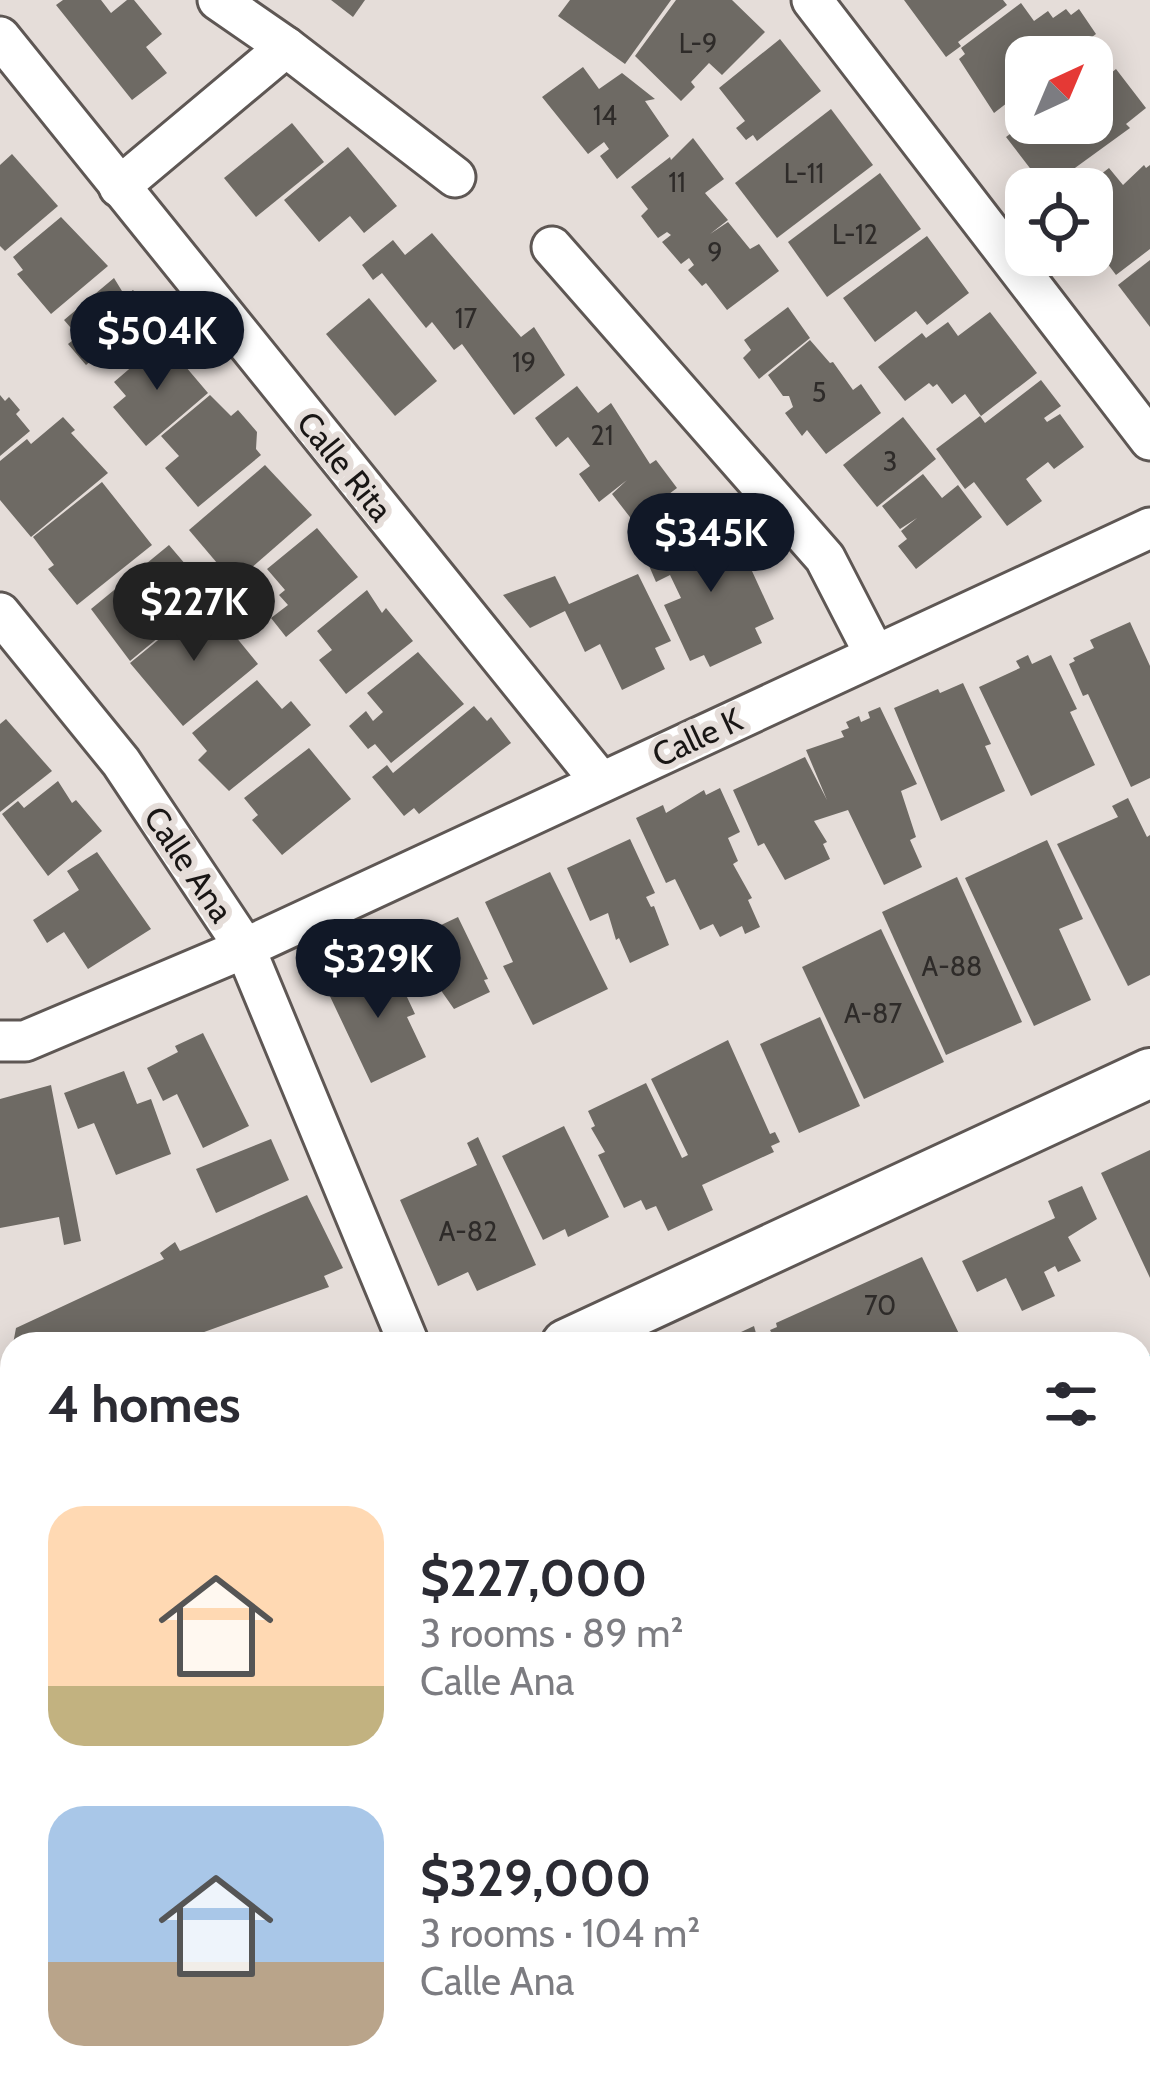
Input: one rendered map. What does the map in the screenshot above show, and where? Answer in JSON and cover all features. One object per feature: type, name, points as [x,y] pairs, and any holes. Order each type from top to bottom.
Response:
[{"type":"street","points":[[218,0],[455,177]]},
{"type":"street","points":[[812,0],[1150,440]]},
{"type":"street","name":"Calle Rita","points":[[0,37],[601,782]]},
{"type":"street","points":[[119,187],[286,47]]},
{"type":"street","points":[[552,247],[825,558],[875,655]]},
{"type":"street","name":"Calle K","points":[[0,1041],[26,1041],[245,948],[1150,528]]},
{"type":"street","name":"Calle Ana","points":[[0,613],[121,762],[245,948],[404,1332]]},
{"type":"street","points":[[592,1332],[1150,1073]]},
{"type":"building","points":[[63,0],[101,0],[111,13],[134,0],[162,34],[146,47],[167,73],[132,100],[56,5]]},
{"type":"building","points":[[331,0],[365,0],[353,17]]},
{"type":"building","points":[[570,0],[671,0],[625,64],[558,16]]},
{"type":"building","points":[[676,0],[732,0],[765,32],[722,75],[709,63],[681,101],[635,56]]},
{"type":"building","points":[[904,0],[1003,0],[1007,5],[958,42],[961,46],[946,57]]},
{"type":"building","points":[[1021,3],[1034,21],[1048,11],[1053,18],[1066,9],[1071,15],[1079,9],[1096,34],[1005,36],[1005,104],[994,113],[959,59],[965,54],[961,48]]},
{"type":"building","points":[[780,39],[821,91],[757,141],[753,135],[746,140],[736,128],[745,121],[719,88]]},
{"type":"building","points":[[583,67],[599,89],[622,73],[655,99],[645,101],[669,136],[617,179],[600,156],[609,149],[604,142],[588,154],[542,97]]},
{"type":"building","points":[[1116,69],[1146,108],[1113,140]]},
{"type":"building","points":[[831,109],[873,165],[777,238],[735,183]]},
{"type":"building","points":[[292,123],[324,162],[256,217],[224,178]]},
{"type":"building","points":[[693,138],[724,179],[705,193],[728,220],[710,234],[728,222],[750,249],[759,244],[779,271],[727,310],[706,283],[702,286],[688,270],[694,265],[689,258],[681,264],[662,242],[671,235],[667,232],[658,238],[654,233],[641,216],[648,209],[631,187],[671,160]]},
{"type":"building","points":[[1011,144],[1108,144],[1075,168],[1030,168]]},
{"type":"building","points":[[348,147],[397,206],[364,233],[350,216],[319,242],[284,200]]},
{"type":"building","points":[[12,154],[58,206],[5,251],[0,246],[0,165]]},
{"type":"building","points":[[1150,165],[1150,249],[1116,275],[1113,173],[1123,185]]},
{"type":"building","points":[[880,173],[921,229],[827,297],[788,242]]},
{"type":"building","points":[[61,217],[108,266],[51,314],[17,274],[23,270],[13,257]]},
{"type":"building","points":[[432,233],[521,337],[534,327],[565,375],[514,415],[462,344],[454,350],[432,322],[426,328],[382,273],[373,280],[362,265],[393,240],[405,255]]},
{"type":"building","points":[[927,236],[969,293],[927,325],[916,311],[875,342],[843,298]]},
{"type":"building","points":[[1150,260],[1150,327],[1118,285]]},
{"type":"building","points":[[114,278],[125,296],[133,290],[162,324],[126,353],[116,340],[86,365],[68,344],[78,336],[64,320]]},
{"type":"building","points":[[369,298],[437,381],[395,416],[326,334]]},
{"type":"building","points":[[788,307],[810,338],[759,379],[743,358],[751,350],[744,340]]},
{"type":"building","points":[[990,312],[1037,373],[981,416],[965,394],[952,404],[937,384],[929,383],[905,401],[878,367],[922,333],[926,338],[948,322],[958,336]]},
{"type":"building","points":[[163,340],[208,393],[146,446],[113,407],[126,396],[114,382]]},
{"type":"building","points":[[810,340],[853,390],[861,384],[881,413],[826,454],[807,430],[802,436],[785,413],[793,407],[789,396],[783,396],[768,375]]},
{"type":"building","points":[[1041,380],[1061,406],[1044,418],[1047,422],[1060,414],[1084,447],[1054,469],[1048,462],[1026,479],[1042,501],[1007,526],[974,482],[965,489],[936,449],[980,416],[985,423]]},
{"type":"building","points":[[577,386],[598,413],[611,403],[650,464],[656,460],[677,488],[633,521],[612,494],[627,480],[599,502],[579,474],[590,466],[568,437],[556,447],[535,418]]},
{"type":"building","points":[[0,395],[5,401],[9,397],[20,410],[16,414],[30,431],[0,456]]},
{"type":"building","points":[[210,395],[231,416],[238,410],[257,432],[256,449],[261,455],[198,507],[165,468],[179,456],[161,436]]},
{"type":"building","points":[[63,417],[75,430],[71,433],[108,473],[31,537],[0,500],[0,461],[27,439],[31,444]]},
{"type":"building","points":[[903,417],[936,459],[877,507],[843,465]]},
{"type":"building","points":[[265,465],[312,515],[234,583],[189,530]]},
{"type":"building","points":[[923,474],[942,498],[958,485],[982,517],[916,569],[898,546],[907,539],[901,531],[917,518],[900,529],[882,506]]},
{"type":"building","points":[[102,482],[152,545],[77,605],[48,569],[54,565],[33,537]]},
{"type":"building","points":[[718,520],[737,563],[746,558],[774,619],[755,628],[762,643],[710,667],[704,655],[690,661],[664,605],[681,598],[670,575],[656,582],[644,554]]},
{"type":"building","points":[[317,528],[358,577],[286,637],[271,618],[288,605],[279,595],[285,590],[267,569]]},
{"type":"building","points":[[169,545],[186,565],[157,589],[182,618],[130,661],[91,609]]},
{"type":"building","points":[[638,574],[671,641],[655,648],[665,669],[622,690],[600,644],[585,652],[565,611],[530,628],[503,595],[555,576],[569,604]]},
{"type":"building","points":[[367,590],[382,613],[386,608],[413,641],[346,694],[319,660],[332,650],[317,631]]},
{"type":"building","points":[[221,604],[229,614],[222,620],[258,664],[183,726],[130,663],[190,614],[198,624]]},
{"type":"building","points":[[1130,622],[1150,666],[1150,778],[1131,787],[1069,664],[1094,648],[1090,640]]},
{"type":"building","points":[[418,652],[464,704],[391,763],[375,744],[368,749],[349,726],[366,711],[373,721],[383,712],[367,693]]},
{"type":"building","points":[[1028,655],[1032,664],[1051,655],[1077,709],[1070,712],[1095,765],[1031,796],[979,687],[1020,668],[1016,661]]},
{"type":"building","points":[[257,680],[282,709],[291,701],[311,725],[229,791],[198,760],[207,751],[192,733]]},
{"type":"building","points":[[963,683],[991,744],[985,746],[1005,791],[941,821],[894,708]]},
{"type":"building","points":[[474,706],[487,721],[491,717],[511,743],[419,814],[414,808],[404,816],[372,777],[387,765],[393,773]]},
{"type":"building","points":[[880,707],[917,784],[901,791],[916,837],[910,840],[922,867],[884,885],[848,810],[814,821],[827,842],[823,844],[830,859],[785,880],[764,843],[758,846],[733,790],[805,757],[827,800],[806,750],[844,737],[841,731],[849,728],[846,722],[859,716],[861,722]]},
{"type":"building","points":[[6,719],[52,771],[0,812],[0,724]]},
{"type":"building","points":[[309,748],[351,799],[282,855],[252,820],[258,815],[244,798]]},
{"type":"building","points":[[58,781],[72,803],[76,800],[102,831],[48,876],[2,814],[18,801],[24,808]]},
{"type":"building","points":[[720,788],[740,832],[728,838],[738,861],[733,864],[752,898],[748,900],[760,927],[745,934],[742,926],[720,937],[713,924],[700,930],[675,879],[666,883],[636,818],[663,805],[666,813],[704,790],[706,795]]},
{"type":"building","points":[[1128,798],[1147,837],[1150,835],[1150,975],[1128,986],[1057,844],[1118,817],[1112,806]]},
{"type":"building","points":[[630,839],[655,893],[646,897],[669,945],[630,963],[608,913],[590,921],[567,868]]},
{"type":"building","points":[[1047,840],[1083,919],[1059,929],[1091,1000],[1034,1026],[965,878]]},
{"type":"building","points":[[97,852],[151,929],[88,969],[64,932],[47,943],[33,920],[79,890],[67,871]]},
{"type":"building","points":[[550,872],[608,989],[533,1025],[503,966],[513,962],[485,902]]},
{"type":"building","points":[[957,877],[1022,1022],[946,1055],[882,912]]},
{"type":"building","points":[[458,917],[490,992],[454,1009],[440,989],[428,995],[403,943]]},
{"type":"building","points":[[881,929],[944,1062],[864,1099],[802,967]]},
{"type":"building","points":[[390,961],[415,1014],[407,1017],[426,1057],[371,1083],[327,990]]},
{"type":"building","points":[[820,1017],[860,1106],[799,1133],[760,1044]]},
{"type":"building","points":[[203,1033],[249,1126],[203,1148],[177,1094],[163,1101],[147,1068],[178,1052],[175,1046]]},
{"type":"building","points":[[728,1040],[770,1134],[775,1132],[780,1142],[771,1146],[774,1152],[702,1185],[713,1210],[668,1231],[656,1206],[646,1210],[641,1200],[624,1208],[598,1155],[605,1152],[591,1128],[595,1126],[588,1111],[646,1083],[682,1158],[688,1155],[651,1079]]},
{"type":"building","points":[[124,1071],[137,1104],[151,1099],[171,1154],[116,1175],[94,1123],[78,1129],[64,1093]]},
{"type":"building","points":[[51,1085],[81,1241],[64,1245],[59,1217],[0,1228],[0,1099]]},
{"type":"building","points":[[564,1126],[609,1217],[568,1237],[565,1229],[543,1240],[502,1156]]},
{"type":"building","points":[[478,1137],[536,1265],[477,1291],[468,1272],[438,1286],[400,1200],[477,1165],[467,1143]]},
{"type":"building","points":[[271,1139],[289,1180],[216,1213],[196,1169]]},
{"type":"building","points":[[1150,1150],[1150,1278],[1101,1173]]},
{"type":"building","points":[[1082,1186],[1097,1219],[1068,1237],[1081,1261],[1058,1272],[1055,1266],[1044,1272],[1055,1296],[1022,1311],[1006,1278],[977,1292],[962,1261],[1055,1218],[1048,1201]]},
{"type":"building","points":[[307,1195],[343,1268],[324,1276],[329,1287],[204,1332],[15,1332],[164,1259],[160,1253],[175,1242],[180,1251]]},
{"type":"building","points":[[922,1257],[958,1332],[771,1332],[776,1323]]}]
